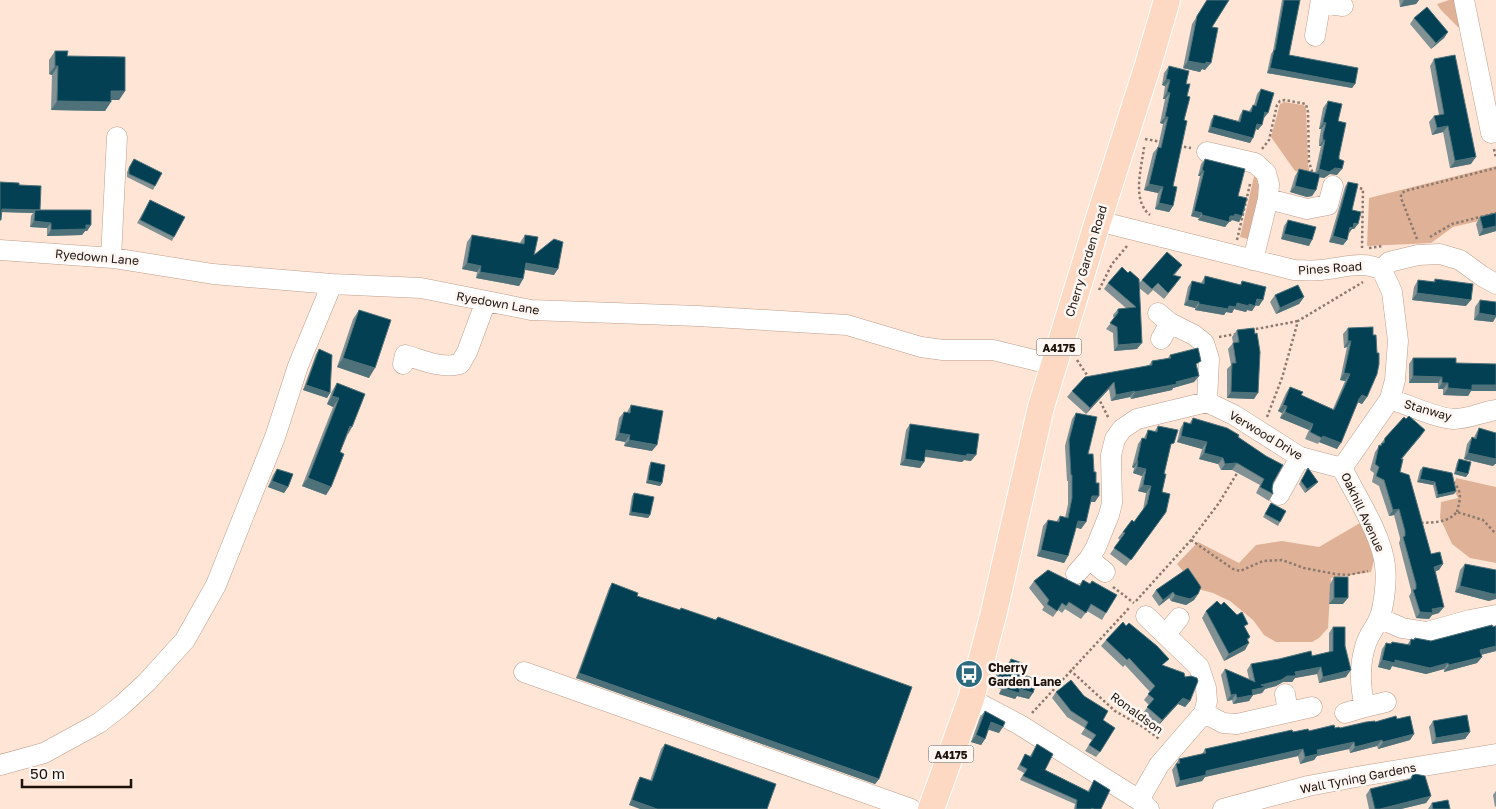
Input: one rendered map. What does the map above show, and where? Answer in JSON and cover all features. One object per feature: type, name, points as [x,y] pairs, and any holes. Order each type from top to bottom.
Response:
[{"type":"main road","name":"Cherry Garden Road","points":[[971,699],[993,616],[1040,407],[1065,362],[1098,221],[1136,137],[1167,0]]},
{"type":"main road","name":"A4175","points":[[931,809],[971,699]]},
{"type":"street","points":[[1464,0],[1491,133]]},
{"type":"street","points":[[1315,36],[1321,1],[1343,6]]},
{"type":"street","points":[[111,258],[117,137]]},
{"type":"street","points":[[1207,152],[1255,163],[1266,173],[1269,184],[1268,199],[1255,253]]},
{"type":"street","points":[[1268,199],[1307,208],[1328,206],[1324,182]]},
{"type":"street","name":"Pines Road","points":[[1098,221],[1255,253],[1294,270],[1321,270],[1361,264],[1373,266],[1385,276]]},
{"type":"street","name":"Ryedown Lane","points":[[0,250],[144,261],[213,274],[332,284],[421,288],[532,310],[698,316],[847,325],[921,347],[943,350],[993,350],[1065,362]]},
{"type":"street","points":[[1385,276],[1389,262],[1418,255],[1440,254],[1460,260],[1496,284]]},
{"type":"street","name":"Oakhill Avenue","points":[[1365,707],[1361,690],[1361,674],[1365,646],[1379,618],[1386,568],[1376,534],[1342,468],[1390,399],[1397,360],[1398,341],[1392,292],[1385,276]]},
{"type":"street","points":[[0,765],[44,753],[99,724],[147,682],[185,640],[216,585],[275,437],[298,366],[332,284]]},
{"type":"street","points":[[403,364],[405,355],[442,366],[460,364],[467,352],[486,301]]},
{"type":"street","points":[[1076,574],[1089,559],[1096,547],[1109,515],[1112,503],[1111,455],[1115,439],[1122,429],[1137,419],[1207,402],[1208,351],[1194,335],[1163,325]]},
{"type":"street","name":"Stanway","points":[[1390,399],[1453,419],[1496,410]]},
{"type":"street","name":"Verwood Drive","points":[[1207,402],[1234,414],[1300,458],[1342,468]]},
{"type":"street","points":[[1279,495],[1300,458]]},
{"type":"street","points":[[1089,559],[1105,572]]},
{"type":"street","points":[[971,699],[1020,725],[1144,804],[1159,765],[1204,713],[1207,701],[1206,688],[1200,667],[1140,610]]},
{"type":"street","points":[[1379,618],[1402,628],[1427,632],[1496,615]]},
{"type":"street","points":[[1166,634],[1179,618]]},
{"type":"street","points":[[524,672],[911,809]]},
{"type":"street","points":[[1345,713],[1386,702]]},
{"type":"street","points":[[1204,713],[1223,723],[1237,724],[1287,703],[1312,706]]},
{"type":"street","name":"Wall Tyning Gardens","points":[[1222,809],[1318,784],[1496,754]]},
{"type":"path","points":[[1255,253],[1237,241],[1255,163],[1258,155],[1269,140],[1277,106],[1280,101],[1285,100],[1306,104],[1312,172],[1324,182]]},
{"type":"path","points":[[1152,216],[1147,213],[1142,205],[1138,192],[1136,137],[1163,143]]},
{"type":"path","points":[[1172,144],[1207,152]]},
{"type":"path","points":[[1496,168],[1405,191],[1401,194],[1400,198],[1418,241],[1452,224],[1496,213]]},
{"type":"path","points":[[1354,187],[1363,189],[1362,249],[1390,245]]},
{"type":"path","points":[[1096,297],[1112,264],[1128,245],[1133,246]]},
{"type":"path","points":[[1353,283],[1385,276]]},
{"type":"path","points":[[1250,331],[1298,321],[1363,282]]},
{"type":"path","points":[[1262,433],[1282,378],[1298,321]]},
{"type":"path","points":[[1201,341],[1240,333]]},
{"type":"path","points":[[1065,362],[1091,383]]},
{"type":"path","points":[[1095,390],[1109,419],[1122,429]]},
{"type":"path","points":[[1020,725],[1070,670],[1140,610],[1219,503],[1243,464]]},
{"type":"path","points":[[1413,525],[1439,522],[1453,517],[1457,512],[1460,495],[1459,488],[1450,479]]},
{"type":"path","points":[[1457,512],[1483,520],[1496,534]]},
{"type":"path","points":[[1192,540],[1233,569],[1240,571],[1263,561],[1282,560],[1304,568],[1335,574],[1348,575],[1386,568]]},
{"type":"path","points":[[1105,572],[1106,582],[1140,610]]},
{"type":"path","name":"Ronaldson","points":[[1070,670],[1115,711],[1142,726],[1171,751]]},
{"type":"shaded area","points":[[1455,0],[1462,26],[1459,28],[1437,4]]},
{"type":"shaded area","points":[[1284,102],[1306,107],[1310,174],[1295,171],[1271,137],[1280,104]]},
{"type":"shaded area","points":[[1496,166],[1496,217],[1453,227],[1431,243],[1367,246],[1369,198]]},
{"type":"shaded area","points":[[1255,172],[1262,182],[1252,234],[1248,239],[1240,237]]},
{"type":"shaded area","points":[[1456,478],[1496,487],[1496,563],[1470,558],[1452,544],[1440,518],[1441,502],[1458,498],[1453,488]]},
{"type":"shaded area","points":[[1360,523],[1375,556],[1371,572],[1331,578],[1328,628],[1319,638],[1312,642],[1276,642],[1264,635],[1253,620],[1230,601],[1213,593],[1198,589],[1177,564],[1198,542],[1239,563],[1256,545],[1282,541],[1319,547]]},
{"type":"building","points":[[1207,0],[1229,0],[1212,27],[1218,28],[1211,63],[1206,62],[1205,64],[1188,61],[1197,16]]},
{"type":"building","points":[[1284,0],[1300,0],[1289,55],[1358,68],[1355,84],[1270,68]]},
{"type":"building","points":[[1427,7],[1448,32],[1436,43],[1414,18]]},
{"type":"building","points":[[55,51],[68,51],[67,56],[125,57],[125,91],[111,91],[111,102],[57,101],[58,66],[55,66]]},
{"type":"building","points":[[1455,55],[1476,157],[1455,161],[1448,126],[1437,128],[1434,116],[1444,114],[1434,59]]},
{"type":"building","points":[[1169,66],[1189,71],[1186,84],[1190,84],[1187,96],[1190,97],[1184,120],[1187,121],[1173,186],[1177,187],[1173,206],[1159,203],[1163,187],[1149,184],[1158,147],[1161,148],[1168,117],[1165,117],[1170,93],[1167,92],[1170,80],[1166,79]]},
{"type":"building","points":[[1261,89],[1274,93],[1268,113],[1265,112],[1262,125],[1257,124],[1253,138],[1211,127],[1214,115],[1240,122],[1243,110],[1251,112],[1253,105],[1256,106]]},
{"type":"building","points":[[1328,101],[1342,104],[1338,121],[1346,123],[1339,156],[1339,159],[1344,161],[1342,169],[1335,168],[1329,172],[1319,169],[1325,140],[1323,140],[1323,135],[1326,123],[1323,122]]},
{"type":"building","points":[[134,159],[162,173],[155,186],[129,174],[129,168]]},
{"type":"building","points":[[1205,159],[1245,169],[1238,196],[1247,198],[1242,216],[1235,214],[1230,216],[1229,222],[1194,211],[1204,171],[1202,170]]},
{"type":"building","points":[[1299,169],[1320,174],[1316,190],[1295,186]]},
{"type":"building","points":[[0,182],[41,186],[40,210],[2,209],[0,220]]},
{"type":"building","points":[[1348,182],[1358,184],[1352,210],[1361,212],[1358,224],[1354,223],[1353,228],[1350,227],[1347,240],[1333,236]]},
{"type":"building","points":[[150,200],[185,217],[174,237],[140,220]]},
{"type":"building","points":[[35,210],[91,210],[91,225],[86,225],[86,229],[51,230],[51,223],[34,221]]},
{"type":"building","points":[[1496,213],[1496,226],[1483,229],[1480,217]]},
{"type":"building","points":[[1288,220],[1316,227],[1312,240],[1284,234]]},
{"type":"building","points":[[472,235],[524,244],[525,235],[538,237],[534,255],[554,239],[563,242],[558,269],[526,263],[523,279],[480,272],[481,266],[467,263]]},
{"type":"building","points":[[1167,252],[1182,265],[1173,275],[1181,277],[1168,293],[1158,283],[1152,289],[1142,280]]},
{"type":"building","points":[[1122,267],[1139,279],[1142,343],[1118,345],[1117,327],[1110,323],[1118,313],[1118,309],[1136,307],[1108,283]]},
{"type":"building","points":[[1205,276],[1241,285],[1242,281],[1266,287],[1263,300],[1257,299],[1255,306],[1237,303],[1236,307],[1229,306],[1228,309],[1188,300],[1192,281],[1204,284]]},
{"type":"building","points":[[1435,279],[1473,284],[1471,300],[1417,293],[1418,280],[1435,282]]},
{"type":"building","points":[[1298,285],[1304,297],[1280,308],[1275,295]]},
{"type":"building","points":[[1480,300],[1496,302],[1496,316],[1479,313]]},
{"type":"building","points":[[359,310],[391,320],[375,368],[343,358]]},
{"type":"building","points":[[1373,327],[1373,335],[1376,335],[1377,353],[1379,353],[1377,374],[1367,397],[1362,395],[1359,399],[1341,443],[1323,436],[1322,438],[1310,432],[1313,424],[1285,412],[1287,406],[1283,405],[1290,387],[1303,392],[1301,395],[1334,410],[1350,374],[1344,373],[1351,341],[1348,341],[1348,328]]},
{"type":"building","points":[[1254,328],[1255,334],[1257,333],[1260,352],[1258,393],[1231,392],[1232,363],[1236,363],[1233,343],[1239,342],[1237,330]]},
{"type":"building","points":[[1198,348],[1201,361],[1196,364],[1199,376],[1176,382],[1177,384],[1116,395],[1114,382],[1090,408],[1072,391],[1085,377],[1152,365],[1152,361],[1171,358],[1170,355]]},
{"type":"building","points":[[319,349],[332,355],[330,393],[306,385]]},
{"type":"building","points":[[1413,358],[1456,358],[1456,363],[1496,364],[1496,385],[1472,385],[1472,390],[1448,388],[1448,383],[1442,383],[1442,377],[1413,376]]},
{"type":"building","points":[[337,383],[365,394],[340,452],[344,454],[331,487],[308,478],[339,398],[332,396]]},
{"type":"building","points":[[631,405],[663,411],[657,445],[629,440],[630,435],[619,433],[624,412],[630,413]]},
{"type":"building","points":[[1076,413],[1097,417],[1088,454],[1093,454],[1096,483],[1099,483],[1099,496],[1092,496],[1086,522],[1078,521],[1068,556],[1041,550],[1048,520],[1059,522],[1060,516],[1068,518],[1072,498],[1069,440]]},
{"type":"building","points":[[1409,416],[1425,430],[1401,459],[1403,459],[1400,472],[1409,475],[1431,554],[1440,552],[1443,564],[1434,567],[1444,607],[1432,609],[1433,613],[1420,612],[1413,590],[1416,589],[1416,584],[1403,537],[1405,536],[1405,531],[1399,509],[1393,510],[1384,480],[1376,476],[1379,467],[1375,464],[1379,445],[1381,446],[1384,443],[1385,438],[1404,417],[1406,419]]},
{"type":"building","points":[[1193,418],[1227,428],[1266,456],[1283,465],[1273,483],[1273,494],[1260,487],[1264,479],[1237,463],[1225,464],[1223,458],[1204,453],[1207,442],[1181,436],[1184,422],[1191,424]]},
{"type":"building","points":[[910,424],[979,434],[976,455],[967,454],[966,456],[926,450],[924,462],[905,459]]},
{"type":"building","points":[[1158,426],[1178,430],[1174,443],[1171,444],[1164,474],[1166,474],[1162,492],[1170,494],[1166,512],[1131,560],[1114,548],[1132,520],[1134,522],[1147,504],[1151,486],[1143,485],[1146,469],[1137,467],[1137,461],[1142,438],[1146,439],[1148,430],[1157,432]]},
{"type":"building","points":[[1479,428],[1496,433],[1496,459],[1468,453],[1472,437],[1476,439]]},
{"type":"building","points":[[1459,459],[1471,462],[1468,474],[1456,471]]},
{"type":"building","points":[[651,462],[665,465],[662,483],[648,480]]},
{"type":"building","points":[[1423,467],[1452,473],[1456,491],[1438,495],[1435,482],[1420,479]]},
{"type":"building","points":[[1308,468],[1318,482],[1307,489],[1301,481]]},
{"type":"building","points":[[277,469],[293,474],[288,487],[272,481]]},
{"type":"building","points":[[634,493],[654,497],[650,515],[631,512]]},
{"type":"building","points":[[1271,503],[1286,511],[1280,522],[1265,514]]},
{"type":"building","points":[[1465,564],[1496,570],[1496,594],[1460,586]]},
{"type":"building","points":[[1188,568],[1201,587],[1198,594],[1190,599],[1175,595],[1173,592],[1163,600],[1156,590]]},
{"type":"building","points":[[1048,570],[1080,586],[1083,580],[1090,584],[1092,581],[1117,595],[1106,613],[1091,604],[1086,613],[1069,602],[1066,606],[1062,603],[1057,611],[1047,604],[1049,600],[1034,581]]},
{"type":"building","points":[[1334,577],[1348,577],[1348,598],[1334,598]]},
{"type":"building","points":[[612,583],[638,593],[637,596],[716,620],[718,617],[912,687],[879,779],[579,673]]},
{"type":"building","points":[[1217,601],[1221,605],[1224,602],[1237,615],[1242,612],[1248,624],[1244,626],[1250,637],[1247,639],[1249,643],[1229,654],[1206,611]]},
{"type":"building","points":[[1123,622],[1126,626],[1129,623],[1157,646],[1169,659],[1162,665],[1184,673],[1185,677],[1197,678],[1198,681],[1190,701],[1183,698],[1162,720],[1147,707],[1154,699],[1148,694],[1155,686],[1129,658],[1127,660],[1106,640]]},
{"type":"building","points":[[1492,625],[1493,627],[1496,626],[1496,646],[1480,650],[1482,657],[1430,668],[1395,660],[1395,663],[1382,660],[1386,643],[1410,645],[1411,639],[1414,640],[1415,638],[1431,641]]},
{"type":"building","points":[[1333,627],[1345,627],[1345,646],[1351,670],[1323,677],[1321,667],[1295,672],[1296,676],[1287,676],[1281,680],[1261,685],[1266,687],[1252,690],[1253,695],[1237,698],[1236,694],[1231,695],[1225,669],[1255,682],[1251,664],[1311,651],[1312,656],[1333,651]]},
{"type":"building","points":[[1011,659],[1025,664],[1022,674],[1037,680],[1033,693],[1020,689],[1019,693],[1003,688],[1005,683],[997,680],[1001,668],[1008,670]]},
{"type":"building","points":[[1071,680],[1084,696],[1108,711],[1103,720],[1115,728],[1100,752],[1089,745],[1096,735],[1085,728],[1088,722],[1071,711],[1056,692]]},
{"type":"building","points":[[985,711],[1005,722],[1003,727],[991,722],[985,739],[976,735]]},
{"type":"building","points":[[1467,715],[1470,732],[1436,738],[1433,721]]},
{"type":"building","points":[[1396,716],[1397,719],[1410,716],[1414,734],[1355,747],[1354,742],[1317,750],[1318,754],[1305,757],[1303,749],[1206,771],[1206,775],[1180,781],[1176,764],[1180,763],[1179,759],[1206,753],[1205,749],[1292,730],[1293,732],[1308,729],[1309,731],[1334,725],[1335,728],[1340,728]]},
{"type":"building","points":[[665,744],[776,784],[767,809],[657,809],[632,800],[640,777],[652,781]]},
{"type":"building","points":[[1037,744],[1053,754],[1045,770],[1089,792],[1094,780],[1110,790],[1101,809],[1076,809],[1077,800],[1023,776],[1027,769],[1020,765],[1025,754],[1031,757]]},
{"type":"building","points":[[1413,774],[1425,776],[1431,796],[1375,809],[1370,789],[1411,779]]},
{"type":"building","points":[[1448,800],[1450,809],[1433,809],[1432,803]]},
{"type":"place","name":"Cherry Garden Lane","points":[[969,674]]}]
